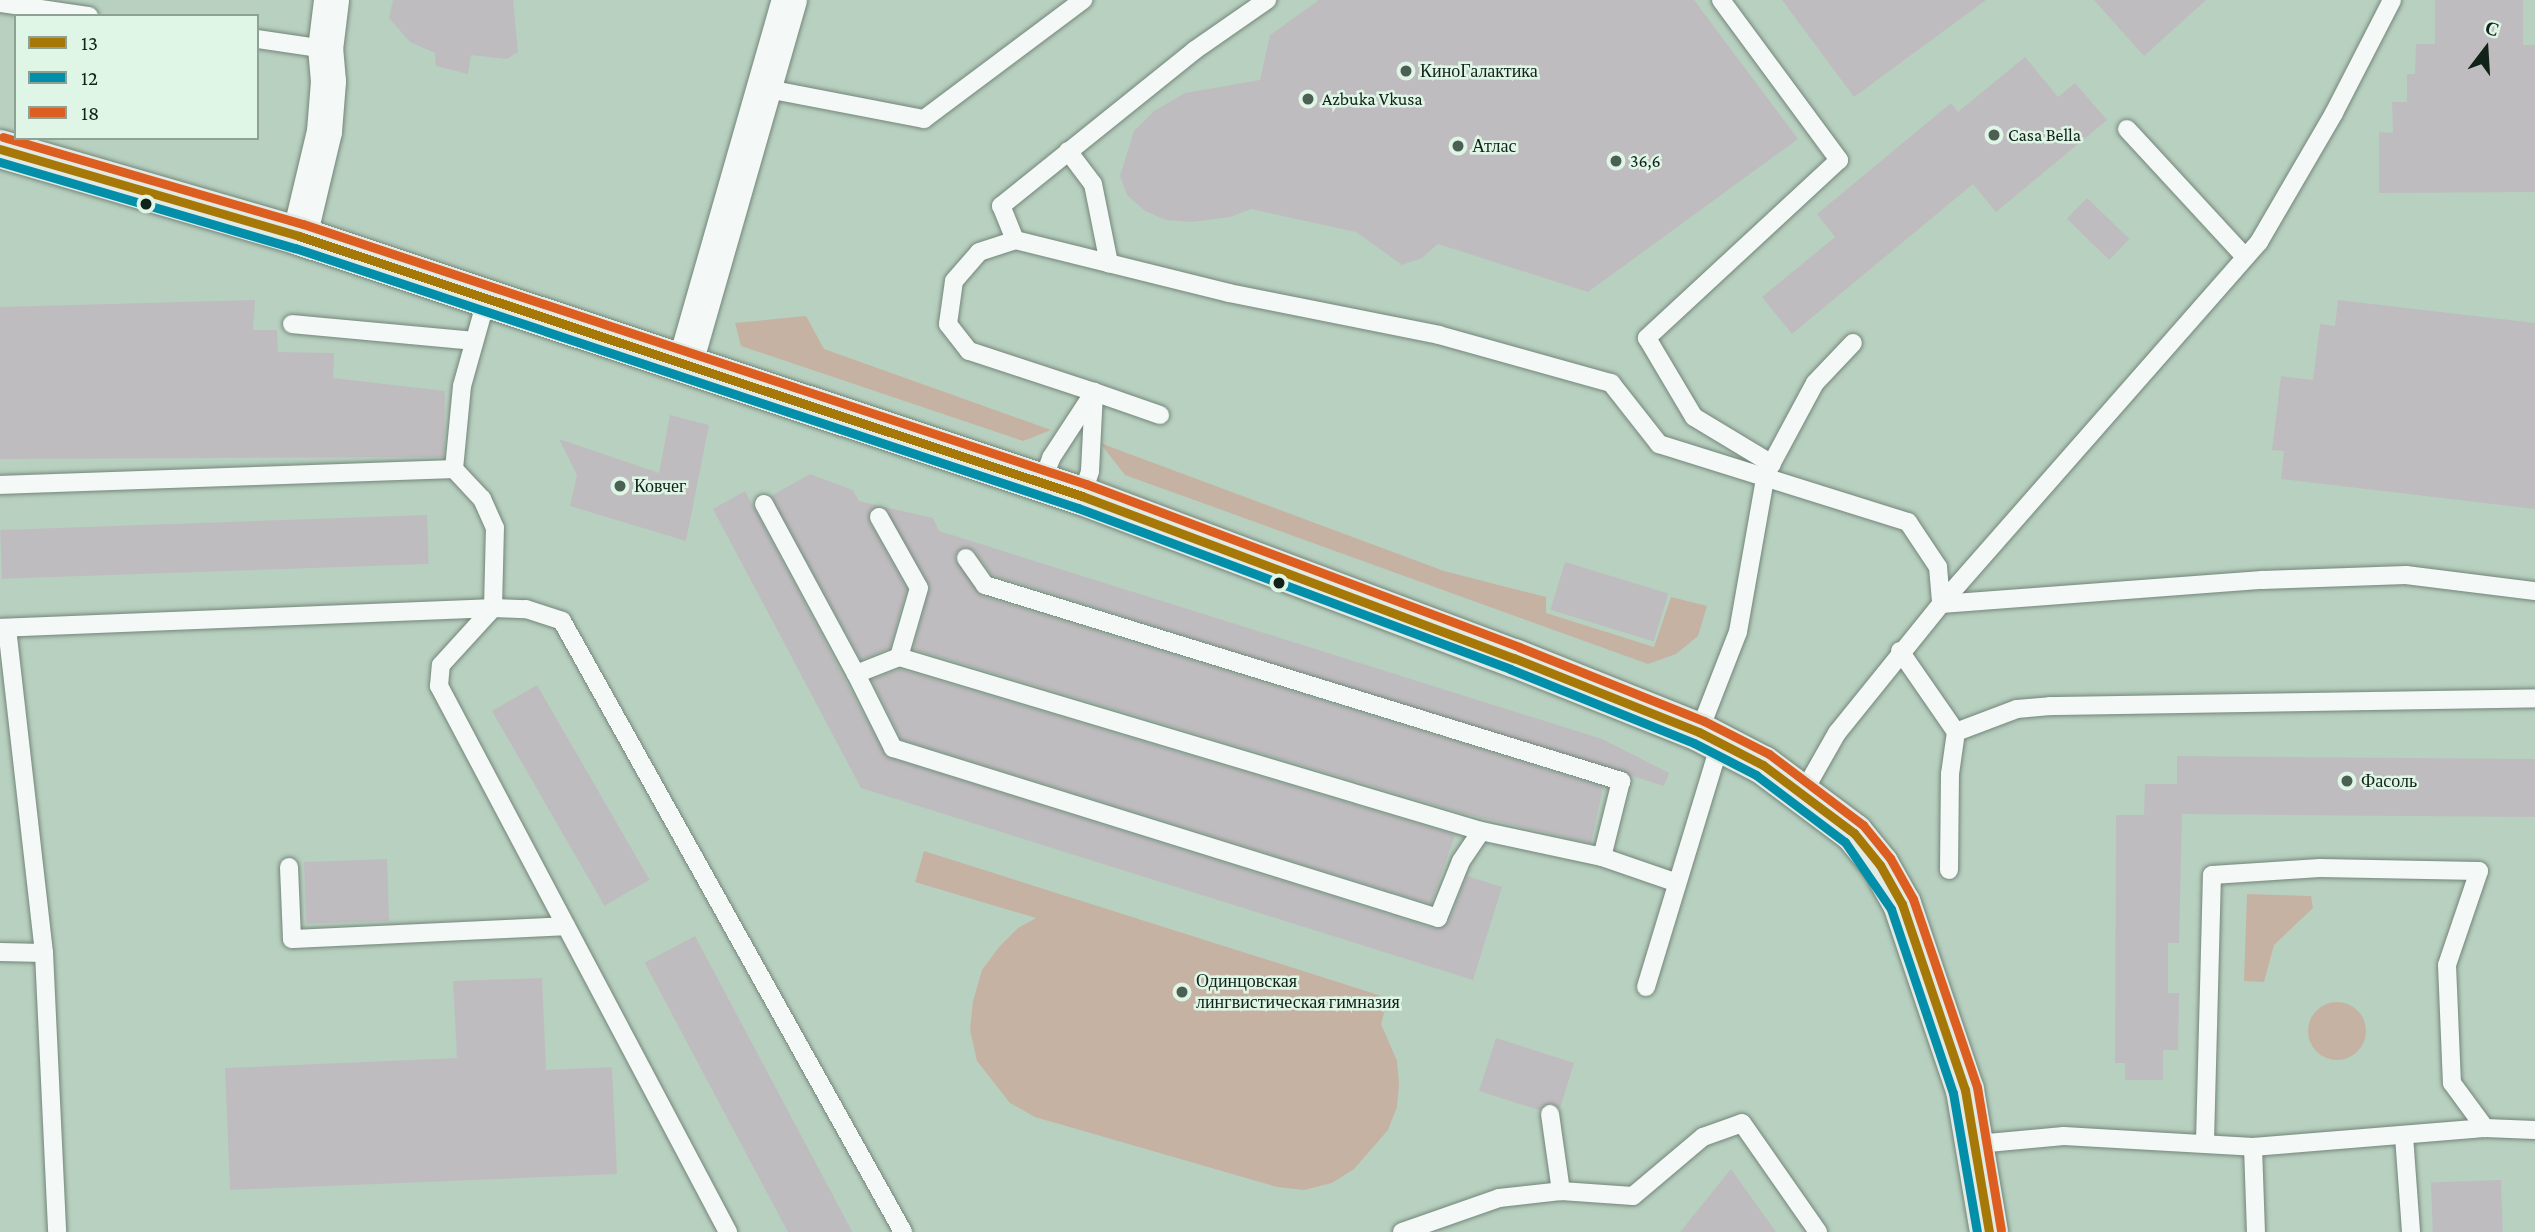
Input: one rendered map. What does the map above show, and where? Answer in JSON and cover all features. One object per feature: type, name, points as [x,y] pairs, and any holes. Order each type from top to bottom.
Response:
[{"type":"main road","points":[[0,149],[299,236],[1042,482],[1514,658],[1710,738],[1804,792],[1867,847],[1902,904],[1928,972],[1977,1144],[1989,1232]]},
{"type":"street","points":[[299,236],[324,131],[328,81],[325,49],[331,0]]},
{"type":"street","points":[[685,362],[789,0]]},
{"type":"lane","points":[[763,88],[924,119],[1083,0]]},
{"type":"lane","points":[[1014,240],[1001,206],[1195,50],[1266,0]]},
{"type":"lane","points":[[1721,0],[1839,160],[1647,338],[1694,417],[1769,469]]},
{"type":"lane","points":[[1804,792],[1837,733],[1900,651],[2259,242],[2334,113],[2392,0]]},
{"type":"lane","points":[[0,3],[75,14]]},
{"type":"lane","points":[[259,39],[325,49]]},
{"type":"lane","points":[[2127,129],[2245,257]]},
{"type":"lane","points":[[1069,151],[1093,184],[1108,263]]},
{"type":"lane","points":[[1160,415],[969,351],[948,324],[954,281],[979,252],[1014,240],[1439,335],[1611,383],[1659,444],[1769,469],[1909,522],[1938,567],[1941,604]]},
{"type":"lane","points":[[487,297],[462,386],[454,469],[482,499],[495,528],[493,608],[440,665],[439,686],[728,1232]]},
{"type":"lane","points":[[292,324],[474,341]]},
{"type":"lane","points":[[1646,987],[1678,883],[1710,738],[1738,632],[1769,469],[1815,383],[1853,343]]},
{"type":"lane","points":[[1042,482],[1051,458],[1094,392]]},
{"type":"lane","points":[[1082,496],[1090,471],[1094,392]]},
{"type":"lane","points":[[0,485],[454,469]]},
{"type":"lane","points":[[764,504],[893,748],[1438,918],[1461,862],[1481,831]]},
{"type":"lane","points":[[879,517],[919,588],[900,657]]},
{"type":"lane","points":[[966,558],[985,585],[1622,781],[1602,857]]},
{"type":"lane","points":[[1941,604],[2262,580],[2406,575],[2535,591]]},
{"type":"lane","points":[[57,1232],[44,953],[4,628],[493,608],[526,609],[562,621],[903,1232]]},
{"type":"lane","points":[[1900,651],[1956,732],[1950,774],[1949,870]]},
{"type":"lane","points":[[856,674],[900,657],[1481,831],[1602,857],[1678,883]]},
{"type":"lane","points":[[1956,732],[2017,709],[2050,706],[2535,698]]},
{"type":"lane","points":[[289,867],[292,939],[566,926]]},
{"type":"lane","points":[[2205,1141],[2212,875],[2320,868],[2479,871],[2447,965],[2452,1083],[2485,1128]]},
{"type":"lane","points":[[0,953],[44,953]]},
{"type":"lane","points":[[1550,1114],[1561,1191]]},
{"type":"lane","points":[[1402,1232],[1499,1198],[1561,1191],[1633,1196],[1703,1137],[1742,1123],[1818,1232]]},
{"type":"lane","points":[[1977,1144],[2064,1136],[2205,1141],[2253,1147],[2485,1128],[2535,1130]]},
{"type":"lane","points":[[2404,1136],[2411,1232]]},
{"type":"lane","points":[[2253,1147],[2256,1232]]},
{"type":"shaded area","points":[[806,316],[824,349],[1051,430],[1023,441],[741,346],[735,323]]},
{"type":"shaded area","points":[[1100,443],[1444,571],[1546,597],[1546,613],[1654,647],[1671,597],[1707,606],[1698,636],[1676,654],[1648,664],[1125,475]]},
{"type":"shaded area","points":[[924,851],[1388,998],[1381,1024],[1397,1061],[1399,1084],[1397,1107],[1388,1130],[1354,1169],[1332,1183],[1304,1190],[1277,1187],[1035,1117],[1010,1103],[977,1061],[970,1030],[973,1001],[982,970],[999,947],[1018,928],[1036,918],[915,882]]},
{"type":"shaded area","points":[[2247,894],[2311,896],[2313,908],[2274,945],[2264,982],[2244,981]]},
{"type":"shaded area","points":[[2337,1002],[2353,1007],[2361,1015],[2366,1031],[2361,1047],[2353,1055],[2337,1060],[2321,1055],[2313,1047],[2308,1031],[2313,1015],[2321,1007]]},
{"type":"building","points":[[393,0],[513,0],[518,52],[507,59],[471,55],[468,74],[436,66],[435,53],[410,42],[389,18]]},
{"type":"building","name":"Атлас","points":[[1319,0],[1694,0],[1798,139],[1588,292],[1438,244],[1422,258],[1402,265],[1356,232],[1251,209],[1230,217],[1192,222],[1166,220],[1145,211],[1127,195],[1120,176],[1134,131],[1154,111],[1185,93],[1260,80],[1270,35]]},
{"type":"building","points":[[1782,0],[1986,0],[1854,97]]},
{"type":"building","points":[[2094,0],[2206,0],[2144,56]]},
{"type":"building","points":[[2435,0],[2523,0],[2523,45],[2535,45],[2535,192],[2379,193],[2379,132],[2393,133],[2392,102],[2407,102],[2407,74],[2415,74],[2416,44],[2435,44]]},
{"type":"building","points":[[2025,57],[2058,97],[2075,83],[2107,120],[1996,212],[1973,184],[1792,334],[1762,297],[1835,237],[1817,214],[1951,103],[1958,112]]},
{"type":"building","points":[[2087,198],[2129,239],[2109,260],[2067,219]]},
{"type":"building","points":[[255,300],[253,330],[277,330],[278,352],[334,353],[333,378],[445,391],[444,457],[0,459],[0,307]]},
{"type":"building","points":[[2338,300],[2535,323],[2535,509],[2281,479],[2284,451],[2272,450],[2281,376],[2313,380],[2320,324],[2335,326]]},
{"type":"building","points":[[670,415],[709,425],[686,541],[570,506],[577,475],[559,439],[659,473]]},
{"type":"building","points":[[810,474],[853,490],[859,501],[879,506],[870,511],[869,522],[907,589],[890,648],[861,660],[771,496]]},
{"type":"building","points":[[745,491],[886,757],[1435,929],[1448,923],[1467,876],[1502,887],[1473,980],[861,788],[713,509]]},
{"type":"building","points":[[884,507],[933,518],[939,531],[1602,739],[1669,773],[1664,786],[992,575],[975,551],[966,547],[956,553],[955,560],[982,596],[1603,787],[1591,843],[1462,813],[913,649],[930,586]]},
{"type":"building","points":[[427,515],[429,564],[2,579],[0,530]]},
{"type":"building","points":[[1565,562],[1668,594],[1654,641],[1550,610]]},
{"type":"building","points":[[900,669],[1455,835],[1431,904],[901,739],[872,680]]},
{"type":"building","points":[[537,685],[650,880],[604,906],[492,711]]},
{"type":"building","points":[[2177,756],[2535,759],[2535,817],[2182,814],[2179,943],[2168,943],[2168,993],[2179,993],[2178,1050],[2163,1050],[2163,1080],[2125,1080],[2125,1063],[2115,1063],[2116,815],[2144,815],[2145,784],[2177,784]]},
{"type":"building","points":[[387,859],[389,921],[306,924],[304,862]]},
{"type":"building","points":[[695,936],[852,1232],[788,1232],[645,963]]},
{"type":"building","points":[[542,978],[546,1070],[612,1067],[617,1174],[230,1190],[225,1068],[457,1058],[453,981]]},
{"type":"building","points":[[1496,1038],[1574,1063],[1560,1108],[1549,1103],[1539,1110],[1479,1091]]},
{"type":"building","points":[[1731,1169],[1776,1232],[1680,1232]]},
{"type":"building","points":[[2501,1180],[2503,1232],[2433,1232],[2431,1182]]},
{"type":"transit line","name":"18","points":[[3,137],[303,224],[1086,484],[1519,647],[1704,721],[1769,754],[1863,825],[1890,858],[1913,899],[1977,1087],[2001,1230]]},
{"type":"transit line","name":"13","points":[[0,149],[299,236],[1082,496],[1514,658],[1699,732],[1763,765],[1854,833],[1880,865],[1902,904],[1965,1090],[1989,1232]]},
{"type":"transit line","name":"12","points":[[0,162],[295,248],[1078,508],[1510,669],[1694,743],[1756,775],[1845,842],[1891,909],[1953,1093],[1977,1232]]},
{"type":"place","name":"КиноГалактика","points":[[1406,71]]},
{"type":"place","name":"Azbuka Vkusa","points":[[1308,99]]},
{"type":"place","name":"Casa Bella","points":[[1994,135]]},
{"type":"place","name":"Атлас","points":[[1458,146]]},
{"type":"place","name":"36,6","points":[[1616,161]]},
{"type":"place","name":"Ковчег","points":[[620,486]]},
{"type":"place","name":"Фасоль","points":[[2347,781]]},
{"type":"place","name":"Одинцовская лингвистическая гимназия","points":[[1182,992]]}]
